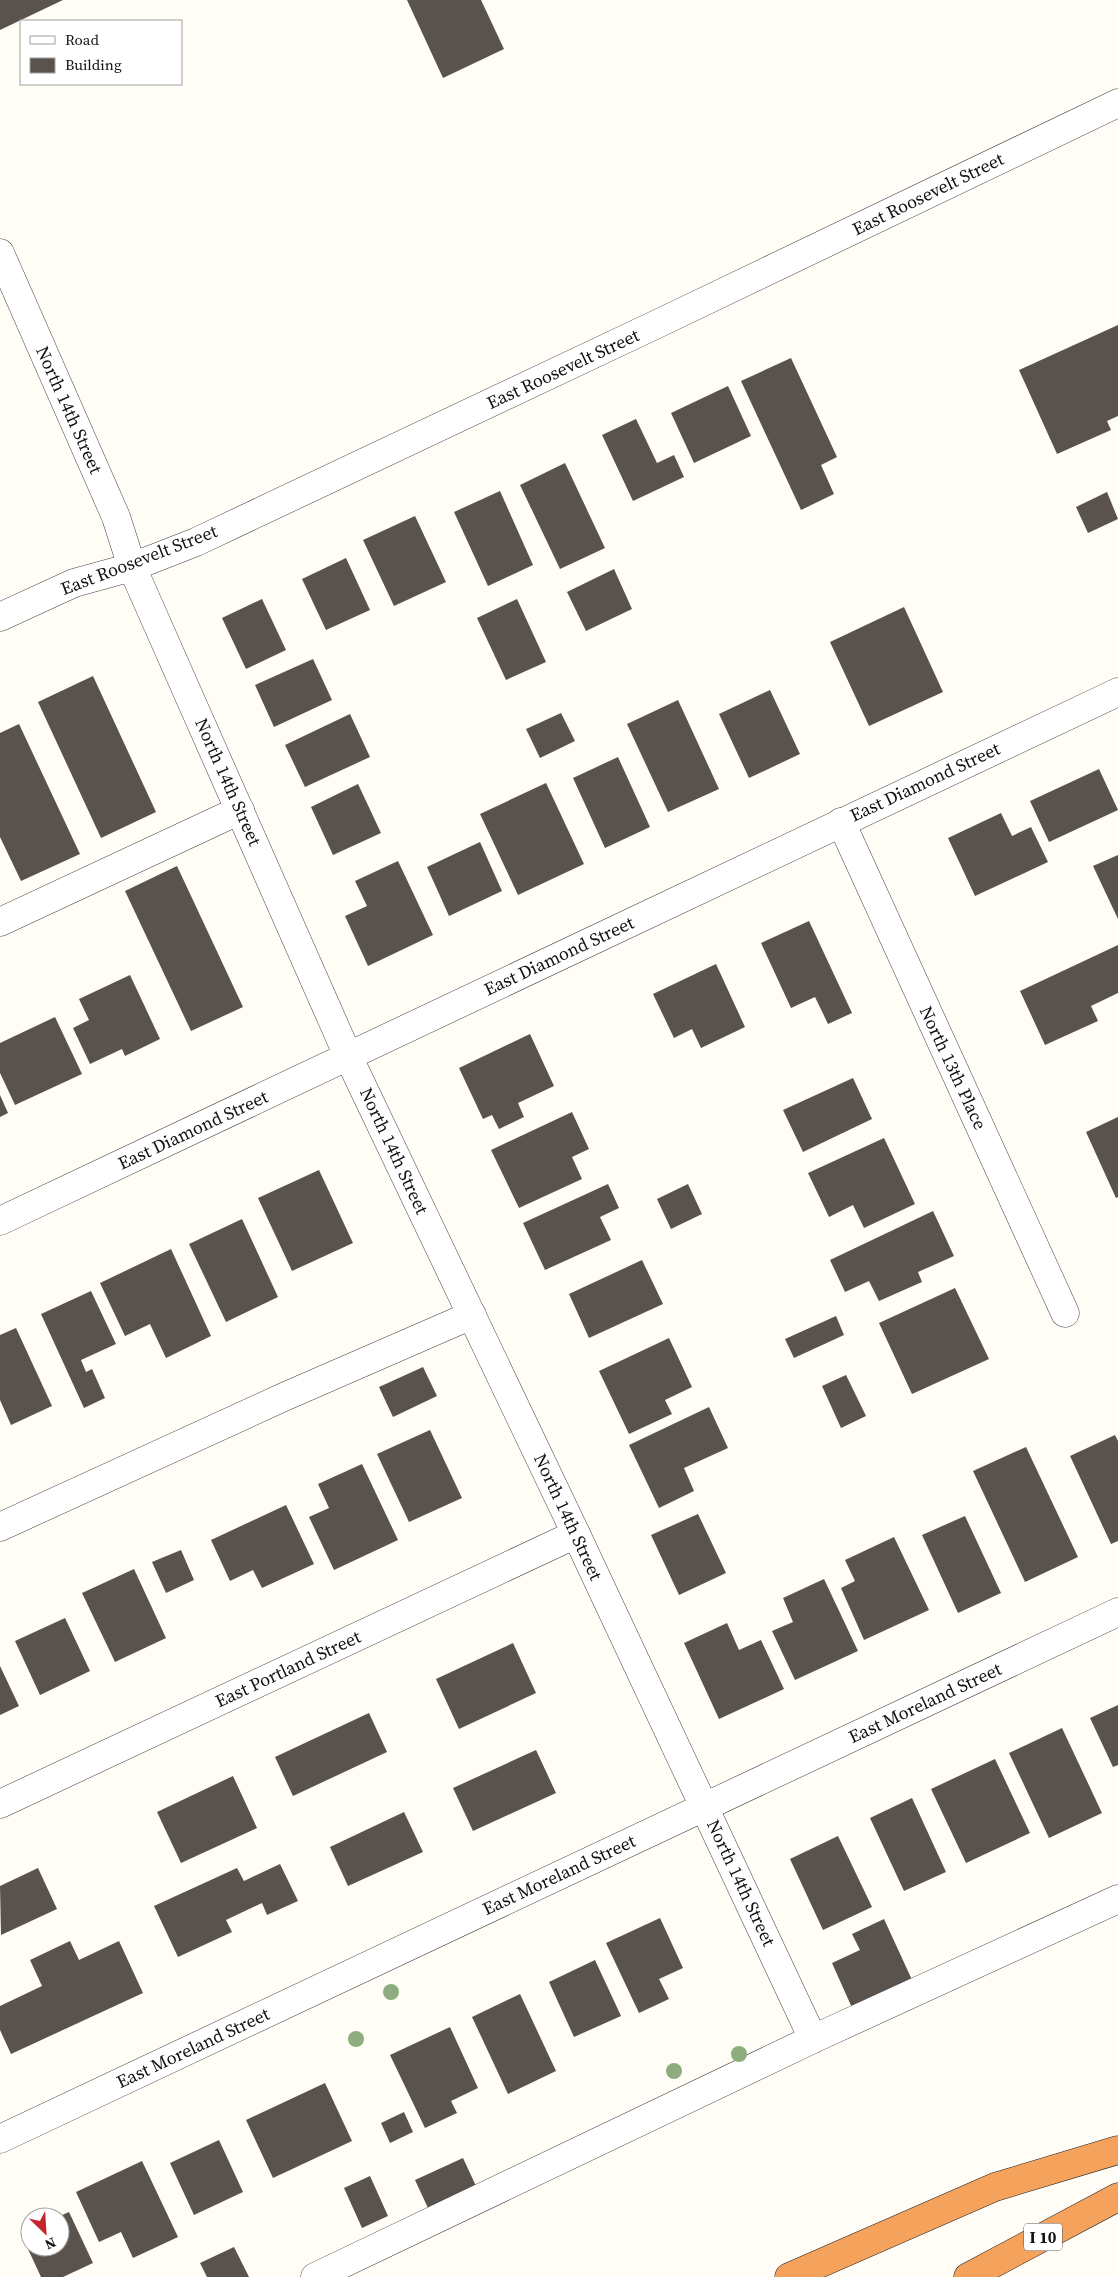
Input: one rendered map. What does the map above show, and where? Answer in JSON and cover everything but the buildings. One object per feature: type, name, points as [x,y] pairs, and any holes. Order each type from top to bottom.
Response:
[{"type":"highway","points":[[789,2277],[995,2187],[1118,2150]]},
{"type":"highway","name":"I 10","points":[[968,2277],[1118,2197]]},
{"type":"street","name":"East Roosevelt Street","points":[[0,617],[74,583],[132,567],[204,538],[1118,103]]},
{"type":"street","name":"North 14th Street","points":[[0,253],[7,288],[116,517],[132,567],[348,1056],[814,2039]]},
{"type":"street","name":"East Diamond Street","points":[[0,1221],[1118,692]]},
{"type":"street","points":[[0,922],[240,810]]},
{"type":"street","name":"North 13th Place","points":[[841,822],[1065,1313]]},
{"type":"street","points":[[0,1527],[277,1400],[472,1315]]},
{"type":"street","name":"East Portland Street","points":[[0,1804],[576,1534]]},
{"type":"street","name":"East Moreland Street","points":[[0,2139],[1118,1612]]},
{"type":"street","points":[[315,2277],[814,2039],[1118,1898]]}]
